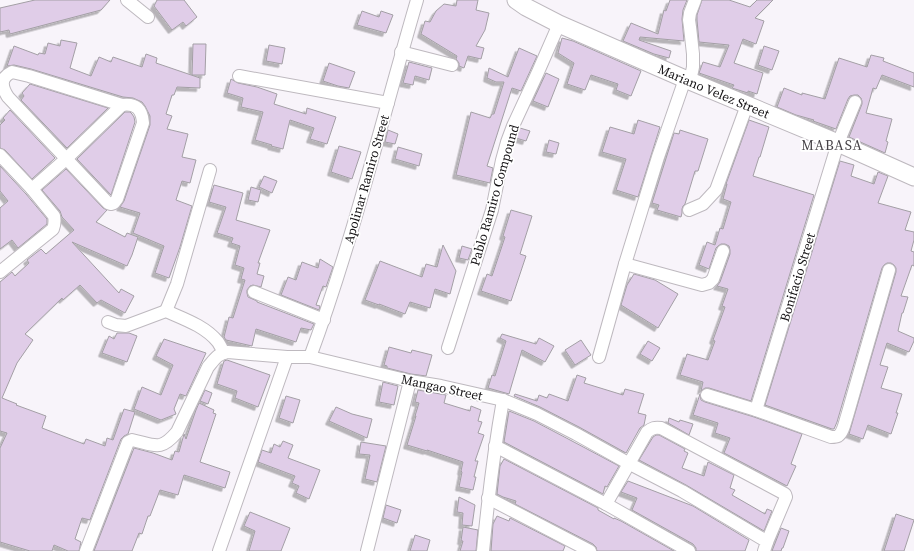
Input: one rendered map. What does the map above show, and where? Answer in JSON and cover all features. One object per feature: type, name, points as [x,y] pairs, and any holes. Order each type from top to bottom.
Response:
[{"type":"street","points":[[127,0],[148,17]]},
{"type":"street","name":"Apolinar Ramiro Street","points":[[310,357],[324,320],[353,228],[417,0]]},
{"type":"street","name":"Mariano Velez Street","points":[[516,0],[526,7],[559,24],[687,80],[838,142],[914,177]]},
{"type":"street","points":[[599,357],[625,264],[658,157],[693,67],[689,20],[695,0]]},
{"type":"street","name":"Pablo Ramiro Compound","points":[[448,348],[492,210],[507,142],[559,24]]},
{"type":"street","points":[[402,52],[452,65]]},
{"type":"street","points":[[12,72],[19,73],[122,105],[128,104],[136,106],[143,114],[143,122],[117,199],[114,203],[111,204],[108,202],[66,159],[8,97],[1,84],[6,74],[12,72]]},
{"type":"street","points":[[239,76],[388,103]]},
{"type":"street","name":"Bonifacio Street","points":[[756,410],[838,142],[855,102]]},
{"type":"street","points":[[32,189],[66,159],[122,105]]},
{"type":"street","points":[[689,210],[704,204],[716,190],[747,105]]},
{"type":"street","points":[[0,155],[32,189],[54,216],[55,220],[53,229],[0,272]]},
{"type":"street","points":[[166,311],[176,284],[210,170]]},
{"type":"street","points":[[625,264],[702,285],[709,283],[713,279],[723,251]]},
{"type":"street","points":[[706,395],[756,410],[831,437],[839,435],[847,416],[888,270]]},
{"type":"street","points":[[254,292],[324,320]]},
{"type":"street","points":[[86,551],[128,442],[132,440],[158,446],[165,444],[170,440],[177,432],[208,367],[219,354],[224,353],[218,342],[200,327],[166,311],[126,326],[108,322]]},
{"type":"street","name":"Mangao Street","points":[[224,353],[310,357],[410,381],[441,386],[503,400],[536,414],[576,434],[682,491],[761,538],[765,547]]},
{"type":"street","points":[[219,551],[286,357]]},
{"type":"street","points":[[367,551],[410,381]]},
{"type":"street","points":[[483,551],[488,498],[503,400]]},
{"type":"street","points":[[606,504],[647,432],[656,427],[661,428],[785,494],[786,497],[765,547]]},
{"type":"street","points":[[495,446],[606,504],[690,551]]},
{"type":"street","points":[[488,498],[590,551]]},
{"type":"building","points":[[35,0],[110,0],[101,10],[10,34],[9,30],[0,32],[0,8]]},
{"type":"building","points":[[157,0],[184,0],[197,17],[186,26],[183,22],[172,30],[154,6]]},
{"type":"building","points":[[457,0],[478,0],[476,10],[489,13],[485,30],[476,46],[484,48],[481,59],[468,56],[464,68],[459,66],[456,59],[457,56],[421,34],[425,21],[430,22],[436,11],[444,4],[456,6]]},
{"type":"building","points":[[670,0],[687,0],[683,10],[682,19],[684,41],[640,37],[639,40],[671,51],[669,58],[654,54],[623,41],[631,23],[658,34],[664,10],[666,11]]},
{"type":"building","points":[[702,0],[729,0],[750,7],[757,0],[773,0],[755,18],[764,21],[756,44],[743,39],[734,63],[763,73],[757,94],[732,88],[734,85],[699,73],[703,62],[720,67],[729,45],[699,42],[697,15]]},
{"type":"building","points":[[362,11],[379,17],[381,11],[393,15],[386,33],[357,25]]},
{"type":"building","points":[[562,38],[573,41],[641,71],[631,96],[616,90],[618,84],[591,75],[585,90],[567,84],[574,63],[558,53]]},
{"type":"building","points":[[61,40],[77,43],[70,68],[91,76],[99,57],[111,62],[113,57],[142,67],[146,54],[157,58],[156,63],[200,78],[200,88],[177,87],[174,95],[172,95],[166,114],[172,116],[167,129],[188,134],[182,157],[196,160],[190,183],[182,181],[176,200],[192,206],[169,278],[155,273],[164,246],[133,233],[140,213],[120,207],[124,201],[150,125],[150,116],[142,102],[133,98],[123,97],[31,69],[14,65],[7,66],[14,46],[38,55],[39,53],[45,54],[48,43],[60,46]]},
{"type":"building","points":[[193,44],[206,44],[205,75],[192,75]]},
{"type":"building","points":[[269,45],[285,48],[282,64],[266,61]]},
{"type":"building","points":[[764,46],[779,51],[772,70],[758,65]]},
{"type":"building","points":[[519,48],[537,56],[521,91],[512,88],[487,166],[493,168],[490,183],[456,175],[471,112],[490,118],[492,114],[494,114],[504,82],[496,82],[487,78],[489,68],[508,77]]},
{"type":"building","points":[[871,55],[884,58],[883,61],[914,73],[914,87],[882,75],[876,89],[873,88],[866,113],[892,119],[886,141],[888,142],[885,153],[849,137],[862,104],[861,98],[858,95],[850,96],[848,99],[836,129],[777,107],[784,88],[802,95],[802,93],[825,99],[839,58],[867,67]]},
{"type":"building","points":[[409,62],[432,68],[429,80],[415,76],[413,85],[403,83]]},
{"type":"building","points":[[329,63],[355,72],[349,88],[323,81]]},
{"type":"building","points":[[546,73],[559,79],[548,107],[533,101]]},
{"type":"building","points":[[231,79],[238,83],[257,87],[277,94],[274,104],[306,114],[307,108],[336,117],[327,144],[310,139],[314,128],[290,120],[283,149],[255,140],[263,112],[241,107],[243,98],[227,93]]},
{"type":"building","points":[[30,84],[108,108],[67,148],[21,100],[24,96],[22,93]]},
{"type":"building","points":[[10,110],[55,158],[32,179],[5,150],[0,148],[0,125],[5,120],[3,118]]},
{"type":"building","points":[[125,112],[130,112],[132,114],[135,122],[111,195],[77,159]]},
{"type":"building","points":[[638,120],[660,127],[638,197],[616,190],[626,159],[602,152],[610,127],[634,134]]},
{"type":"building","points":[[749,120],[769,127],[753,176],[814,195],[751,401],[709,388],[705,388],[701,391],[703,382],[680,375],[687,354],[708,360],[715,341],[713,340],[725,307],[722,306],[728,289],[717,286],[720,282],[730,254],[729,246],[721,244],[716,248],[709,269],[699,265],[707,242],[715,245],[720,228],[723,229],[731,202],[723,199],[726,184]]},
{"type":"building","points":[[520,128],[530,131],[526,141],[516,138]]},
{"type":"building","points":[[388,130],[398,134],[395,144],[385,142]]},
{"type":"building","points":[[680,130],[708,139],[698,171],[695,171],[685,204],[682,209],[681,217],[657,210],[659,205],[652,203],[674,133],[679,134]]},
{"type":"building","points":[[549,140],[559,143],[556,154],[546,152]]},
{"type":"building","points":[[339,146],[361,152],[352,179],[331,172]]},
{"type":"building","points":[[398,147],[422,154],[419,166],[395,159]]},
{"type":"building","points":[[840,161],[854,165],[851,176],[874,184],[878,172],[888,176],[878,203],[911,212],[905,230],[914,232],[914,240],[911,251],[914,252],[914,266],[912,265],[901,296],[908,297],[902,313],[898,331],[914,338],[914,341],[909,352],[887,343],[880,365],[888,367],[881,388],[902,394],[896,413],[898,413],[891,434],[868,425],[863,439],[849,434],[896,272],[896,268],[891,263],[887,263],[882,268],[834,429],[765,405]]},
{"type":"building","points":[[0,166],[47,219],[47,224],[18,248],[12,240],[0,249],[0,208],[8,201],[0,191]]},
{"type":"building","points":[[66,169],[103,208],[107,210],[96,222],[125,237],[127,233],[138,237],[127,266],[72,242],[119,293],[121,289],[134,296],[125,313],[101,300],[97,303],[80,285],[63,300],[62,298],[25,334],[33,340],[17,363],[2,398],[46,416],[42,428],[84,444],[86,439],[105,446],[107,438],[113,440],[124,409],[135,412],[128,434],[121,439],[90,520],[82,518],[75,539],[81,542],[79,551],[68,551],[54,545],[52,551],[30,551],[0,542],[0,448],[7,433],[0,431],[0,282],[12,272],[15,276],[29,263],[27,260],[41,249],[46,254],[74,230],[62,217],[60,211],[42,190]]},
{"type":"building","points":[[264,176],[277,181],[272,193],[259,187]]},
{"type":"building","points":[[214,185],[243,193],[236,220],[270,230],[258,263],[260,263],[257,274],[264,276],[261,287],[253,285],[250,286],[247,293],[248,297],[257,302],[314,324],[311,330],[301,328],[296,342],[256,329],[252,346],[226,340],[224,337],[229,317],[233,318],[245,280],[241,279],[244,268],[235,265],[240,246],[231,243],[233,238],[217,233],[226,207],[209,202]]},
{"type":"building","points":[[251,187],[261,190],[258,202],[248,200]]},
{"type":"building","points":[[511,210],[532,216],[520,254],[526,256],[511,301],[481,291],[487,274],[492,276],[505,237],[503,236]]},
{"type":"building","points":[[443,245],[456,271],[450,294],[435,289],[430,308],[410,302],[405,314],[365,300],[380,261],[422,277],[426,264],[437,267]]},
{"type":"building","points":[[462,246],[472,249],[468,260],[459,258]]},
{"type":"building","points":[[320,259],[333,267],[326,287],[323,286],[316,305],[320,306],[319,310],[281,295],[288,277],[296,280],[302,262],[318,268]]},
{"type":"building","points":[[634,274],[655,280],[678,294],[658,328],[621,305],[627,285]]},
{"type":"building","points":[[117,333],[129,333],[137,336],[127,362],[102,353],[109,336],[114,339]]},
{"type":"building","points":[[502,334],[536,344],[539,338],[554,346],[545,362],[522,350],[509,394],[488,388],[492,375],[495,376],[506,341],[500,338]]},
{"type":"building","points":[[164,339],[206,353],[186,396],[180,394],[174,409],[176,414],[161,420],[134,409],[142,387],[161,395],[173,365],[156,356]]},
{"type":"building","points":[[581,340],[591,355],[575,365],[565,350]]},
{"type":"building","points":[[648,341],[660,348],[652,361],[640,354]]},
{"type":"building","points":[[389,347],[411,353],[412,350],[432,355],[426,376],[387,368],[387,366],[384,365]]},
{"type":"building","points":[[227,360],[270,375],[258,407],[235,398],[237,391],[217,384],[224,361]]},
{"type":"building","points":[[577,375],[586,378],[584,383],[623,395],[625,389],[644,394],[638,413],[646,415],[644,425],[640,428],[626,453],[540,407],[514,396],[515,394],[537,401],[539,395],[547,398],[549,394],[568,401]]},
{"type":"building","points":[[383,382],[398,386],[394,405],[379,402]]},
{"type":"building","points":[[205,390],[212,393],[208,404],[200,401]]},
{"type":"building","points":[[418,390],[446,395],[444,403],[470,411],[471,406],[481,410],[478,421],[482,422],[478,433],[484,435],[475,461],[478,461],[474,477],[476,477],[473,490],[459,487],[463,462],[407,445],[419,403],[415,402]]},
{"type":"building","points":[[700,394],[701,400],[705,402],[802,434],[791,464],[796,466],[787,486],[724,453],[730,438],[715,433],[718,423],[693,415]]},
{"type":"building","points":[[286,396],[300,400],[293,423],[279,418]]},
{"type":"building","points":[[199,403],[214,410],[213,413],[216,414],[200,462],[230,472],[225,488],[184,475],[178,495],[160,490],[150,516],[148,516],[142,534],[139,533],[132,551],[94,551],[134,448],[172,460],[175,451],[179,452],[184,434],[186,439]]},
{"type":"building","points":[[336,407],[352,414],[372,419],[367,438],[329,421]]},
{"type":"building","points":[[509,411],[534,421],[619,466],[607,487],[605,486],[603,494],[504,442]]},
{"type":"building","points":[[669,418],[679,422],[680,420],[693,424],[689,435],[668,423]]},
{"type":"building","points":[[659,435],[685,449],[684,451],[688,453],[682,468],[704,476],[708,462],[734,475],[730,488],[735,490],[732,495],[765,514],[767,509],[772,511],[764,531],[686,485],[639,460],[653,437]]},
{"type":"building","points":[[283,441],[293,445],[288,458],[320,470],[309,499],[296,493],[299,486],[292,483],[295,476],[258,462],[262,450],[271,453],[274,444],[280,447]]},
{"type":"building","points":[[361,442],[386,446],[377,482],[365,479],[370,455],[359,454]]},
{"type":"building","points":[[504,459],[598,508],[598,510],[614,519],[621,521],[674,551],[597,551],[593,544],[515,504],[516,501],[497,494],[500,466]]},
{"type":"building","points":[[628,481],[693,506],[749,540],[745,551],[696,551],[693,544],[632,510],[637,498],[621,492]]},
{"type":"building","points":[[459,497],[475,505],[472,526],[462,525],[463,513],[457,512]]},
{"type":"building","points":[[386,505],[401,510],[397,523],[383,518]]},
{"type":"building","points":[[250,512],[290,528],[281,551],[249,551],[255,531],[244,526]]},
{"type":"building","points":[[896,514],[914,520],[904,551],[884,551]]},
{"type":"building","points":[[497,516],[509,521],[510,518],[565,546],[563,551],[491,551],[493,524]]},
{"type":"building","points":[[463,527],[478,530],[476,551],[460,551],[463,541],[461,541]]},
{"type":"building","points":[[781,528],[789,531],[783,548],[781,551],[772,551]]},
{"type":"building","points":[[415,535],[430,540],[427,551],[410,551]]},
{"type":"district","name":"MABASA","points":[[832,145]]}]
